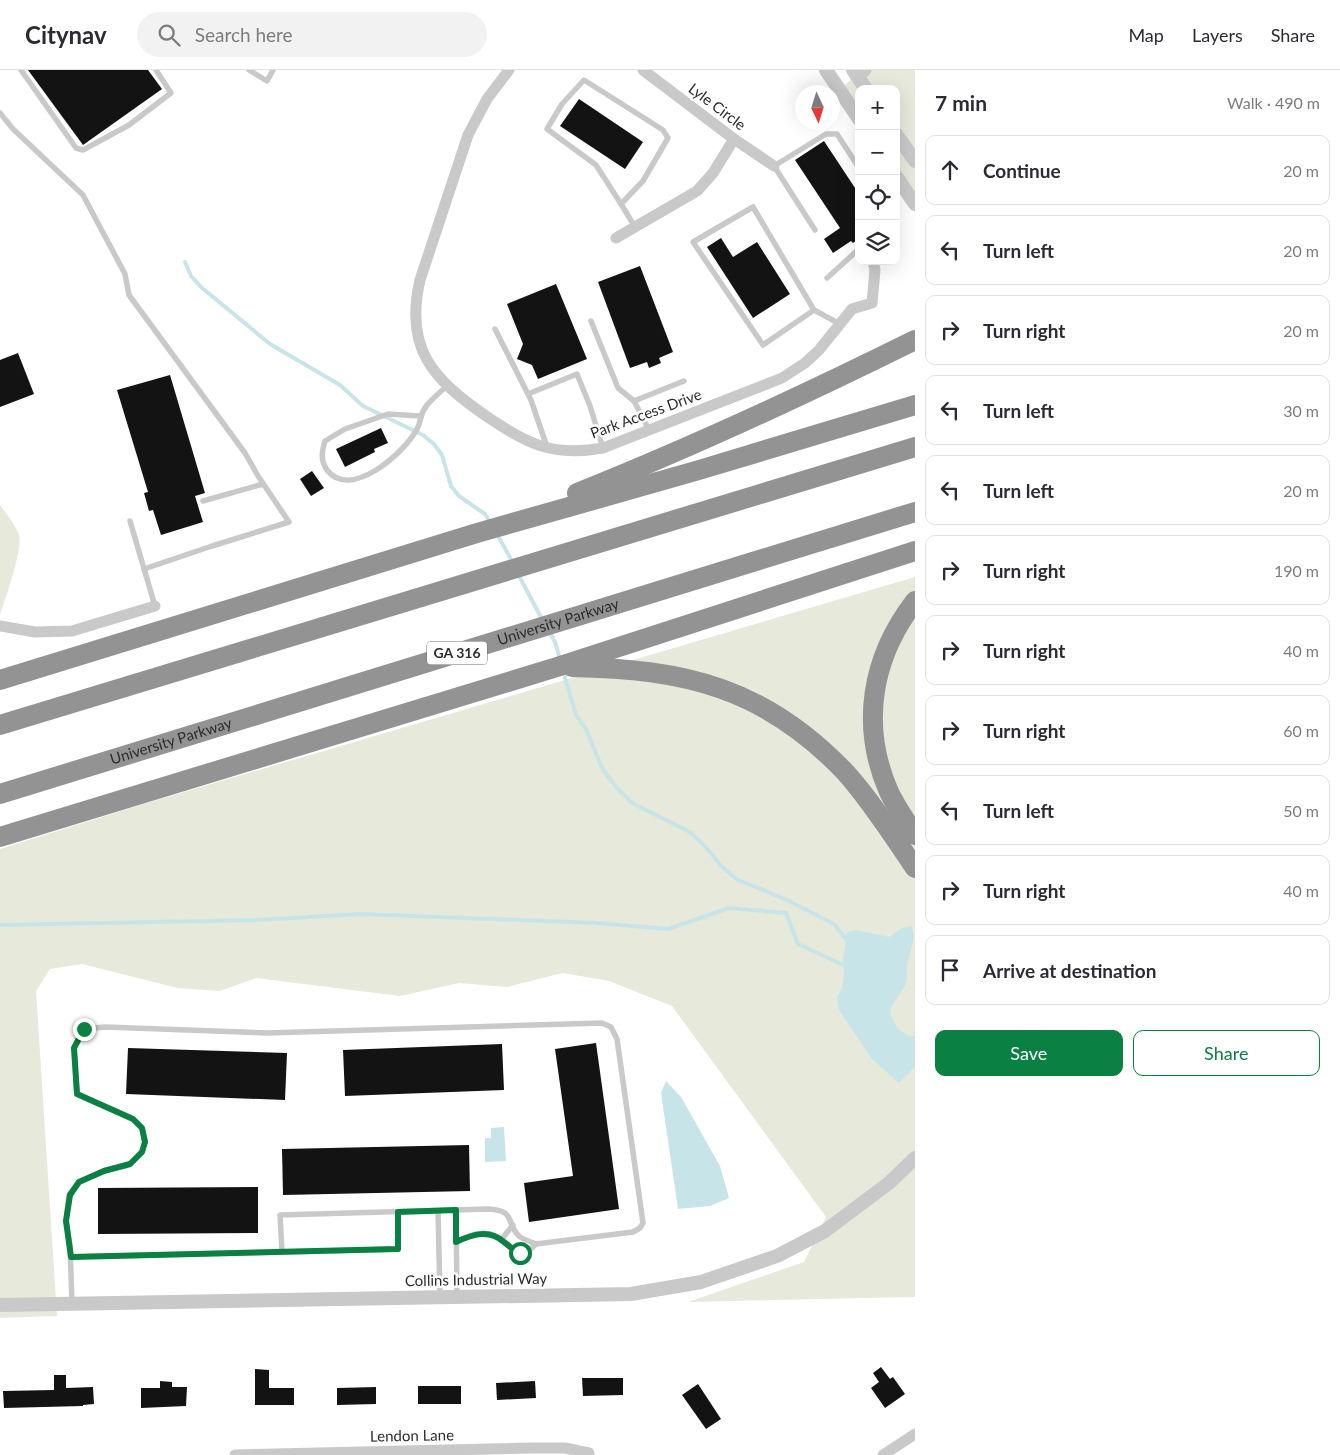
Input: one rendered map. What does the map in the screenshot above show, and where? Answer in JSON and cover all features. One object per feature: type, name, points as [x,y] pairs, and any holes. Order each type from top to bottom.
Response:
[{"type":"highway","points":[[477,532],[683,450],[915,340]]},
{"type":"highway","points":[[0,680],[477,532],[699,470],[915,405]]},
{"type":"highway","points":[[0,725],[915,447]]},
{"type":"highway","name":"University Parkway","points":[[0,794],[915,512]]},
{"type":"highway","points":[[0,837],[557,667],[915,551]]},
{"type":"highway","points":[[915,601],[893,634],[884,653],[873,699],[873,723],[875,745],[884,778],[898,808],[915,835]]},
{"type":"highway","points":[[557,667],[625,669],[682,677],[730,692],[768,709],[822,749],[846,774],[869,802],[915,868]]},
{"type":"street","name":"Park Access Drive","points":[[509,70],[487,100],[468,135],[417,291],[416,314],[418,336],[430,365],[447,386],[463,400],[530,443],[548,449],[574,452],[603,448],[782,378],[800,367],[819,350],[852,309],[872,302],[874,265]]},
{"type":"street","name":"Lyle Circle","points":[[643,70],[734,139],[774,166]]},
{"type":"street","points":[[826,70],[855,113]]},
{"type":"street","points":[[616,238],[697,191],[713,173],[734,139]]},
{"type":"street","points":[[900,140],[915,161]]},
{"type":"street","points":[[900,182],[915,204]]},
{"type":"street","points":[[0,626],[35,632],[72,631],[155,606]]},
{"type":"street","name":"Collins Industrial Way","points":[[0,1305],[631,1294],[701,1282],[777,1256],[825,1231],[889,1182],[915,1158]]},
{"type":"street","points":[[883,1455],[915,1434]]},
{"type":"street","name":"Lendon Lane","points":[[235,1455],[533,1448],[565,1448],[589,1453]]},
{"type":"lane","points":[[21,70],[76,148],[83,150],[129,125],[171,93],[156,70]]},
{"type":"lane","points":[[249,70],[266,81],[273,70]]},
{"type":"lane","points":[[621,204],[643,181],[668,138],[663,130],[584,80],[562,104],[547,129],[596,165],[635,227]]},
{"type":"lane","points":[[0,113],[13,129],[83,196],[125,274],[129,295],[245,453],[289,522],[144,569]]},
{"type":"lane","points":[[815,230],[774,166],[826,134],[837,134],[855,162]]},
{"type":"lane","points":[[814,310],[763,345],[693,242],[753,207],[814,310],[840,324]]},
{"type":"lane","points":[[826,278],[855,253]]},
{"type":"lane","points":[[591,321],[618,388],[634,401],[649,430]]},
{"type":"lane","points":[[495,329],[528,394],[548,449]]},
{"type":"lane","points":[[528,394],[577,374],[601,436],[603,448]]},
{"type":"lane","points":[[634,401],[684,381]]},
{"type":"lane","points":[[420,416],[388,414],[345,429],[325,441],[321,453],[327,469],[337,478],[351,480],[366,476],[391,460],[418,428],[420,416],[428,404],[447,386]]},
{"type":"lane","points":[[203,501],[263,484]]},
{"type":"lane","points":[[130,521],[155,606]]},
{"type":"lane","points":[[72,1303],[71,1257],[66,1221],[70,1195],[79,1182],[104,1171],[130,1164],[142,1152],[145,1142],[142,1128],[133,1119],[77,1094],[74,1048],[84,1029],[105,1027],[267,1033],[602,1023],[611,1027],[617,1039],[643,1223],[640,1228],[633,1232],[536,1244],[520,1236],[505,1213],[497,1210],[280,1215],[282,1252]]},
{"type":"lane","points":[[456,1210],[457,1296]]},
{"type":"lane","points":[[438,1211],[440,1297]]},
{"type":"lane","points":[[71,1257],[398,1249],[398,1212]]},
{"type":"lane","points":[[501,1240],[513,1225]]},
{"type":"lane","points":[[456,1242],[480,1233],[492,1234],[512,1250],[520,1253],[528,1251],[536,1244]]},
{"type":"shaded area","points":[[860,70],[915,70],[915,195],[900,174],[900,85],[855,85],[855,111],[840,90]]},
{"type":"shaded area","points":[[0,505],[16,528],[20,542],[13,575],[0,615]]},
{"type":"shaded area","points":[[915,577],[915,1297],[688,1302],[804,1262],[826,1217],[672,1006],[609,981],[563,973],[507,987],[459,983],[400,996],[256,978],[220,991],[177,988],[82,964],[50,969],[36,991],[57,1316],[0,1318],[0,849],[140,805]]},
{"type":"water","points":[[912,926],[914,937],[907,966],[905,986],[891,1007],[890,1014],[898,1029],[910,1037],[915,1035],[915,1067],[899,1083],[872,1059],[839,1010],[837,998],[842,988],[844,976],[843,960],[847,932],[856,930],[889,937],[902,928]]},
{"type":"water","points":[[666,1081],[681,1097],[720,1166],[729,1198],[710,1206],[678,1209],[661,1093]]},
{"type":"water","points":[[504,1127],[506,1161],[485,1162],[485,1138],[491,1138],[491,1128]]},
{"type":"building","points":[[28,70],[148,70],[162,89],[83,145]]},
{"type":"building","points":[[579,99],[643,142],[625,169],[560,126]]},
{"type":"building","points":[[824,141],[855,188],[855,242],[853,243],[851,241],[833,253],[824,239],[840,228],[795,160]]},
{"type":"building","points":[[721,238],[733,257],[757,242],[790,294],[753,318],[707,247]]},
{"type":"building","points":[[640,266],[673,352],[659,358],[661,363],[649,368],[647,362],[630,368],[598,282]]},
{"type":"building","points":[[556,284],[587,359],[538,379],[532,365],[517,359],[523,344],[507,304]]},
{"type":"building","points":[[18,353],[34,394],[0,407],[0,360]]},
{"type":"building","points":[[170,375],[205,493],[195,496],[203,522],[161,535],[153,510],[149,511],[144,493],[148,492],[117,390]]},
{"type":"building","points":[[381,428],[388,443],[374,449],[375,452],[345,467],[336,449]]},
{"type":"building","points":[[312,471],[324,488],[311,496],[300,479]]},
{"type":"building","points":[[596,1043],[619,1209],[529,1222],[524,1183],[573,1176],[555,1049]]},
{"type":"building","points":[[502,1044],[504,1090],[345,1096],[343,1050]]},
{"type":"building","points":[[128,1048],[287,1053],[285,1100],[126,1094]]},
{"type":"building","points":[[469,1145],[470,1191],[283,1195],[282,1149]]},
{"type":"building","points":[[258,1187],[258,1233],[98,1234],[98,1188]]},
{"type":"building","points":[[881,1367],[890,1379],[893,1377],[905,1394],[885,1408],[871,1388],[879,1382],[873,1373]]},
{"type":"building","points":[[255,1369],[269,1370],[269,1388],[294,1388],[294,1405],[255,1405]]},
{"type":"building","points":[[54,1375],[66,1375],[66,1388],[93,1387],[94,1404],[83,1406],[4,1408],[3,1391],[54,1390]]},
{"type":"building","points":[[582,1378],[623,1378],[623,1395],[583,1396]]},
{"type":"building","points":[[160,1381],[172,1382],[172,1387],[187,1387],[186,1406],[141,1408],[141,1388],[160,1388]]},
{"type":"building","points":[[535,1381],[536,1398],[497,1400],[496,1383]]},
{"type":"building","points":[[698,1384],[721,1419],[706,1429],[682,1395]]},
{"type":"building","points":[[418,1386],[461,1386],[461,1404],[418,1404]]},
{"type":"building","points":[[376,1387],[376,1404],[337,1405],[337,1388]]},
{"type":"waterway","points":[[185,262],[191,276],[201,287],[270,344],[340,385],[363,406],[423,435],[434,444],[442,455],[451,486],[459,496],[485,514],[491,524]]},
{"type":"waterway","points":[[497,534],[513,563]]},
{"type":"waterway","points":[[518,574],[543,621]]},
{"type":"waterway","points":[[549,631],[555,642],[560,659]]},
{"type":"waterway","points":[[563,671],[576,715],[586,729],[602,768],[616,787],[632,803],[690,832],[707,848],[721,866],[738,880],[785,899],[834,924],[846,939]]},
{"type":"waterway","points":[[0,925],[256,920],[361,914],[597,923],[668,929],[729,908],[786,913],[798,944],[843,965]]},
{"type":"route","points":[[84,1029],[74,1048],[77,1094],[133,1119],[142,1128],[145,1142],[142,1152],[130,1164],[104,1171],[79,1182],[70,1195],[66,1221],[71,1257],[398,1249],[398,1212],[456,1210],[456,1242],[480,1233],[492,1234],[512,1250],[520,1253]]}]
